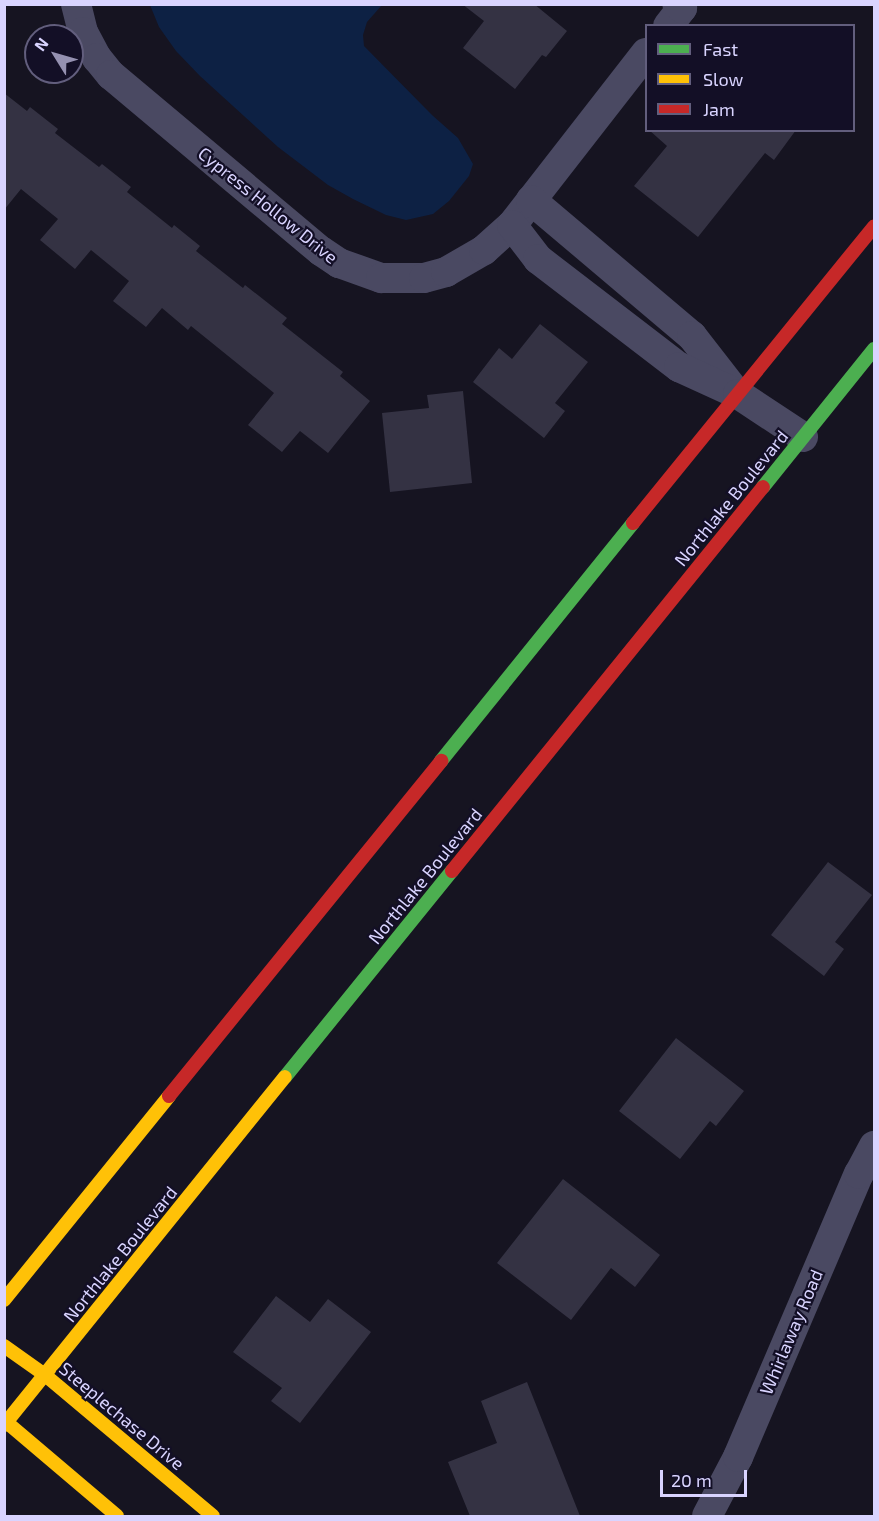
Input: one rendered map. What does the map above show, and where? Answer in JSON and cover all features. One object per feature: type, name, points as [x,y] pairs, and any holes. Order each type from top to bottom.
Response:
[{"type":"main road","points":[[4,1300],[874,226]]},
{"type":"main road","name":"Northlake Boulevard","points":[[5,1422],[874,350]]},
{"type":"main road","name":"Steeplechase Drive","points":[[4,1346],[45,1375],[213,1516]]},
{"type":"main road","points":[[5,1422],[117,1516]]},
{"type":"street","name":"Cypress Hollow Drive","points":[[76,4],[83,32],[97,58],[111,75],[339,263],[381,278],[424,278],[466,262],[512,225],[645,54]]},
{"type":"street","points":[[670,24],[682,8],[677,4]]},
{"type":"street","points":[[531,200],[692,336],[738,394]]},
{"type":"street","points":[[512,225],[538,259],[680,367],[738,394],[803,437]]},
{"type":"street","name":"Whirlaway Road","points":[[707,1516],[738,1457],[859,1174],[874,1146]]},
{"type":"water","points":[[150,5],[382,5],[367,22],[363,35],[364,46],[458,138],[473,164],[469,176],[449,201],[433,214],[406,220],[386,215],[353,199],[328,185],[278,147],[200,76],[176,51],[159,27]]},
{"type":"building","points":[[462,4],[534,4],[567,31],[546,57],[542,55],[515,89],[463,48],[484,21]]},
{"type":"building","points":[[4,93],[27,111],[30,107],[58,129],[55,133],[99,167],[102,164],[131,187],[127,192],[172,228],[174,225],[200,246],[196,251],[243,288],[245,285],[287,318],[282,324],[343,372],[340,376],[370,401],[328,453],[300,431],[282,452],[248,425],[274,393],[191,326],[188,330],[162,308],[146,327],[113,301],[129,281],[91,250],[75,269],[40,240],[58,219],[21,189],[4,210]]},
{"type":"building","points":[[651,132],[795,132],[774,160],[765,153],[698,237],[634,186],[667,146]]},
{"type":"building","points":[[540,324],[588,362],[555,403],[565,411],[544,438],[473,382],[499,348],[512,359]]},
{"type":"building","points":[[463,391],[472,483],[390,492],[382,413],[429,408],[427,395]]},
{"type":"building","points":[[828,862],[872,895],[835,942],[844,949],[824,976],[771,935]]},
{"type":"building","points":[[676,1038],[744,1091],[716,1126],[710,1121],[680,1159],[619,1111]]},
{"type":"building","points":[[563,1179],[660,1255],[635,1287],[611,1268],[571,1320],[497,1263]]},
{"type":"building","points":[[276,1296],[310,1322],[328,1299],[371,1332],[300,1423],[271,1401],[282,1388],[233,1352]]},
{"type":"building","points":[[527,1382],[580,1516],[470,1516],[448,1462],[497,1443],[481,1401]]},
{"type":"traffic: fast","points":[[763,487],[874,349]]},
{"type":"traffic: fast","points":[[441,761],[633,523]]},
{"type":"traffic: fast","points":[[285,1077],[452,871]]},
{"type":"traffic: slow","points":[[4,1425],[285,1077]]},
{"type":"traffic: slow","points":[[4,1300],[169,1096]]},
{"type":"traffic: slow","points":[[4,1346],[45,1375],[213,1516]]},
{"type":"traffic: slow","points":[[4,1420],[117,1516]]},
{"type":"traffic: jam","points":[[633,523],[874,226]]},
{"type":"traffic: jam","points":[[452,871],[763,487]]},
{"type":"traffic: jam","points":[[169,1096],[441,761]]}]
